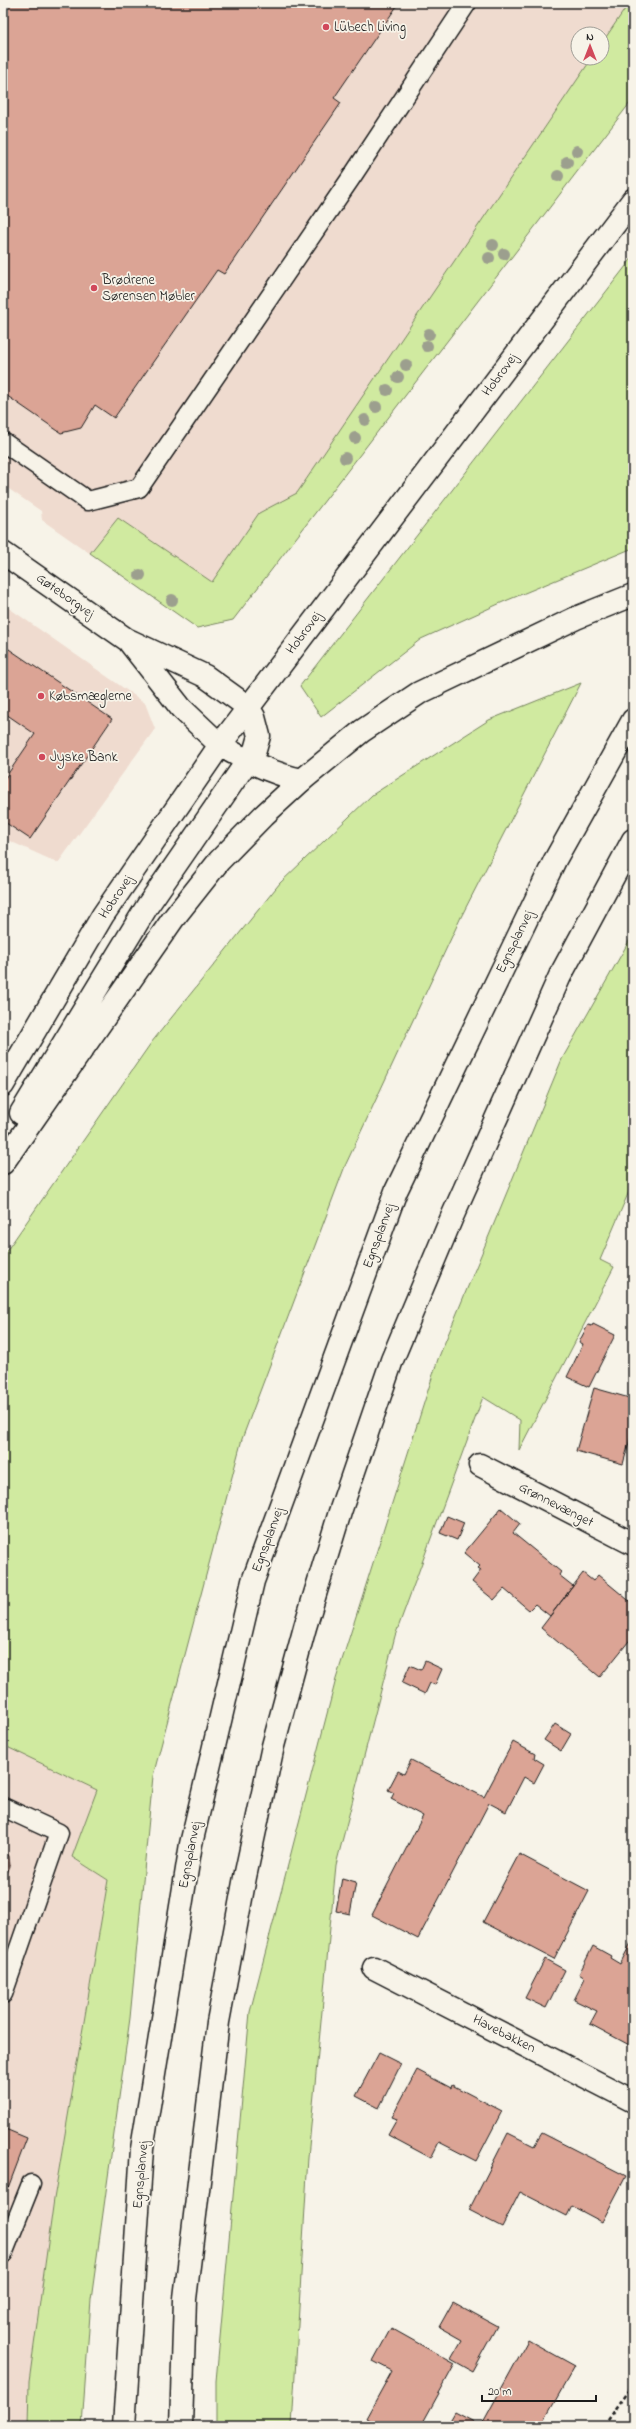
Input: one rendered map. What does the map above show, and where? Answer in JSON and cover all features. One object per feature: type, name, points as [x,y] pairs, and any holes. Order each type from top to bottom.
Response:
[{"type":"main road","name":"Hobrovej","points":[[3,1085],[103,915],[220,745],[633,200]]},
{"type":"main road","name":"Gøteborgvej","points":[[3,553],[126,639],[205,676],[248,707]]},
{"type":"main road","points":[[3,1163],[173,919],[219,861],[264,814],[302,780],[362,731],[419,693],[488,660],[633,595]]},
{"type":"main road","name":"Gøteborgvej","points":[[126,639],[181,708],[220,745],[247,762],[283,776],[302,780]]},
{"type":"main road","points":[[3,1144],[148,905],[255,750],[259,736],[254,717],[248,707]]},
{"type":"main road","name":"Egnsplanvej","points":[[124,2426],[142,2149],[191,1844],[253,1581],[396,1191],[555,860],[633,720]]},
{"type":"main road","points":[[181,2426],[186,2299],[218,2022],[258,1815],[273,1746],[305,1627],[340,1512],[392,1360],[452,1217],[560,976],[633,840]]},
{"type":"main road","name":"Grønnevænget","points":[[480,1465],[633,1544]]},
{"type":"main road","name":"Havebakken","points":[[374,1968],[633,2101]]},
{"type":"lane","points":[[3,442],[88,501],[139,488],[467,3]]},
{"type":"lane","points":[[3,1807],[59,1833],[3,1994]]},
{"type":"lane","points":[[3,2254],[31,2184]]},
{"type":"path","points":[[604,2426],[633,2384]]},
{"type":"shaded area","points":[[3,3],[633,3],[633,99],[233,620],[197,628],[42,520],[41,511],[3,485]]},
{"type":"shaded area","points":[[3,604],[145,703],[155,729],[58,863],[3,838]]},
{"type":"shaded area","points":[[3,1745],[98,1790],[72,1857],[108,1880],[54,2199],[29,2382],[28,2426],[3,2426]]},
{"type":"green space","points":[[629,3],[633,3],[633,99],[233,620],[197,628],[90,553],[118,518],[212,582],[259,513],[297,493],[587,66],[610,66],[610,31]]},
{"type":"green space","points":[[633,257],[633,548],[503,602],[421,639],[321,717],[300,686]]},
{"type":"green space","points":[[581,683],[461,917],[345,1166],[242,1439],[153,1776],[130,2018],[91,2300],[82,2426],[28,2426],[29,2382],[54,2199],[108,1880],[72,1857],[97,1790],[3,1745],[3,1256],[151,1043],[280,883],[372,795],[489,720]]},
{"type":"green space","points":[[633,934],[633,1182],[600,1260],[614,1267],[519,1450],[520,1420],[483,1397],[395,1636],[336,1865],[308,2157],[292,2426],[216,2426],[216,2381],[250,2012],[336,1679],[438,1359],[562,1059]]},
{"type":"building","points":[[3,3],[399,3],[334,98],[341,103],[224,274],[217,270],[114,418],[95,405],[81,428],[61,433],[3,393]]},
{"type":"building","points":[[3,645],[112,719],[30,839],[3,821],[3,781],[35,734],[3,712]]},
{"type":"building","points":[[593,1324],[615,1335],[589,1387],[567,1377],[583,1344],[579,1342],[588,1325],[592,1326]]},
{"type":"building","points":[[594,1388],[633,1399],[633,1429],[623,1464],[576,1451]]},
{"type":"building","points":[[501,1508],[520,1524],[513,1533],[561,1572],[559,1575],[573,1586],[550,1616],[535,1604],[529,1610],[504,1589],[494,1600],[472,1582],[481,1570],[478,1568],[480,1566],[464,1553]]},
{"type":"building","points":[[447,1516],[464,1523],[457,1540],[440,1533]]},
{"type":"building","points":[[583,1573],[593,1581],[598,1575],[633,1604],[633,1636],[600,1677],[541,1628]]},
{"type":"building","points":[[425,1661],[442,1669],[435,1685],[430,1683],[425,1694],[402,1683],[410,1665],[421,1670]]},
{"type":"building","points":[[555,1724],[571,1734],[561,1751],[544,1740]]},
{"type":"building","points":[[513,1742],[535,1754],[534,1758],[544,1764],[534,1783],[524,1777],[506,1812],[489,1803],[418,1939],[372,1915],[423,1816],[391,1799],[394,1793],[388,1790],[398,1771],[404,1774],[411,1760],[484,1797]]},
{"type":"building","points":[[3,1848],[9,1856],[10,1866],[3,1883]]},
{"type":"building","points":[[519,1854],[589,1891],[554,1959],[483,1922]]},
{"type":"building","points":[[342,1878],[356,1882],[350,1914],[336,1911]]},
{"type":"building","points":[[633,1939],[633,2047],[590,2024],[597,2011],[574,2000],[585,1978],[579,1974],[593,1946],[611,1956],[610,1958],[620,1964]]},
{"type":"building","points":[[545,1959],[565,1970],[546,2008],[525,1998]]},
{"type":"building","points":[[379,2053],[401,2064],[379,2108],[356,2096]]},
{"type":"building","points":[[417,2070],[451,2088],[452,2085],[502,2111],[476,2161],[439,2142],[431,2158],[388,2135],[397,2119],[392,2117]]},
{"type":"building","points":[[3,2128],[27,2138],[3,2201]]},
{"type":"building","points":[[508,2133],[534,2146],[542,2133],[626,2176],[602,2222],[572,2206],[567,2216],[520,2192],[502,2227],[469,2210]]},
{"type":"building","points":[[453,2302],[497,2326],[472,2371],[451,2359],[462,2340],[439,2327]]},
{"type":"building","points":[[391,2328],[455,2364],[421,2426],[380,2426],[366,2418],[392,2371],[373,2361]]},
{"type":"building","points":[[528,2340],[575,2366],[541,2426],[481,2426]]},
{"type":"building","points":[[455,2412],[474,2422],[472,2426],[447,2426]]},
{"type":"place","name":"Lübech Living","points":[[326,27]]},
{"type":"place","name":"Brødrene Sørensen Møbler","points":[[94,288]]},
{"type":"place","name":"Købsmæglerne","points":[[41,696]]},
{"type":"place","name":"Jyske Bank","points":[[42,757]]}]
